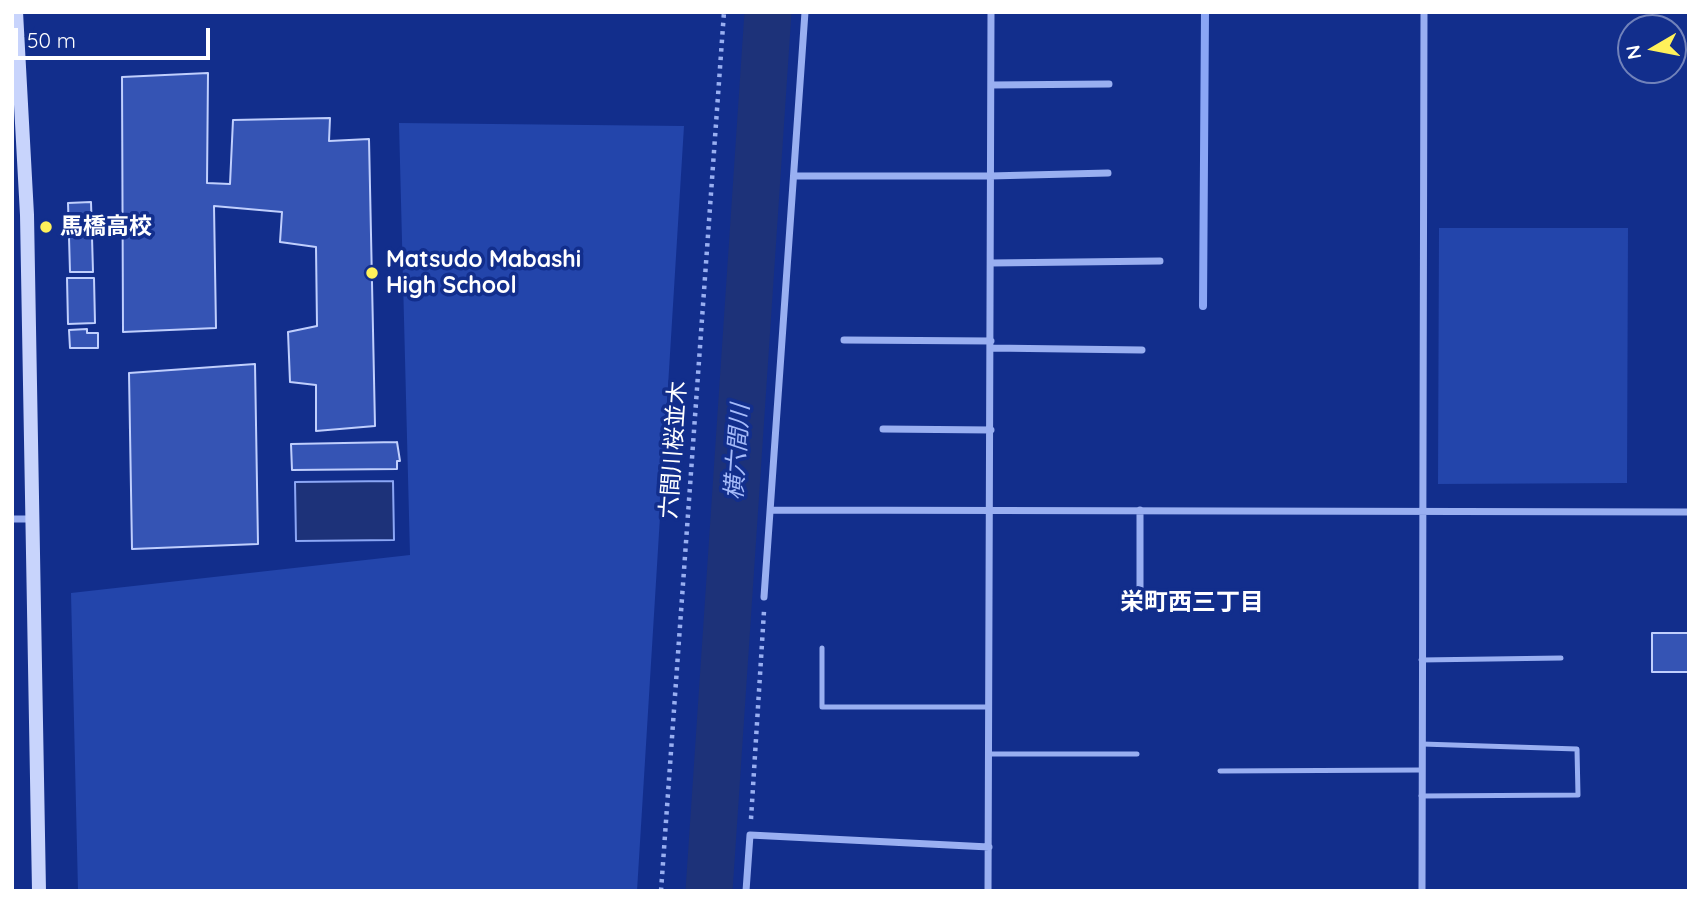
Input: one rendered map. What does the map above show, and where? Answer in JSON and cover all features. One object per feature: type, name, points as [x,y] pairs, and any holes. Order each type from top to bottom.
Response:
[{"type":"street","points":[[16,12],[27,215],[39,891]]},
{"type":"street","points":[[764,597],[805,12]]},
{"type":"street","points":[[988,891],[991,12]]},
{"type":"street","points":[[1422,891],[1424,12]]},
{"type":"street","points":[[991,85],[1109,84]]},
{"type":"street","points":[[795,176],[1108,173]]},
{"type":"street","points":[[991,263],[1160,261]]},
{"type":"street","points":[[844,340],[1142,350]]},
{"type":"street","points":[[883,429],[991,430]]},
{"type":"street","points":[[771,510],[1689,512]]},
{"type":"street","points":[[1140,510],[1140,604]]},
{"type":"street","points":[[12,519],[33,519]]},
{"type":"street","points":[[746,891],[750,835],[989,847]]},
{"type":"lane","points":[[822,648],[822,707],[988,707]]},
{"type":"lane","points":[[1421,660],[1561,658]]},
{"type":"lane","points":[[1421,796],[1578,795],[1577,749],[1422,744]]},
{"type":"lane","points":[[989,754],[1137,754]]},
{"type":"lane","points":[[1220,771],[1422,770]]},
{"type":"path","name":"六間川桜並木","points":[[661,891],[724,12]]},
{"type":"path","points":[[750,835],[764,597]]},
{"type":"shaded area","points":[[399,123],[684,126],[637,891],[78,891],[71,593],[410,555]]},
{"type":"shaded area","points":[[1439,228],[1628,228],[1627,483],[1438,484]]},
{"type":"shaded area","points":[[393,481],[394,540],[296,541],[295,482]]},
{"type":"building","points":[[208,73],[207,183],[230,184],[233,120],[330,118],[329,141],[369,139],[375,426],[316,431],[316,385],[290,382],[288,332],[317,326],[316,247],[280,242],[282,212],[214,206],[216,328],[123,332],[122,77]]},
{"type":"building","points":[[91,202],[93,272],[70,272],[68,203]]},
{"type":"building","points":[[67,278],[94,278],[95,323],[68,324]]},
{"type":"building","points":[[87,329],[87,333],[98,333],[98,348],[70,348],[69,330]]},
{"type":"building","points":[[255,364],[258,544],[132,549],[129,373]]},
{"type":"building","points":[[397,442],[400,461],[397,461],[397,469],[292,470],[291,444]]},
{"type":"building","points":[[1652,633],[1689,633],[1689,672],[1652,672]]},
{"type":"waterway","name":"横六間川","points":[[709,891],[768,12]]},
{"type":"waterway","points":[[1203,306],[1205,12]]},
{"type":"place","name":"馬橋高校","points":[[46,227]]},
{"type":"place","name":"Matsudo Mabashi High School","points":[[372,273]]},
{"type":"district","name":"栄町西三丁目","points":[[1192,603]]}]
